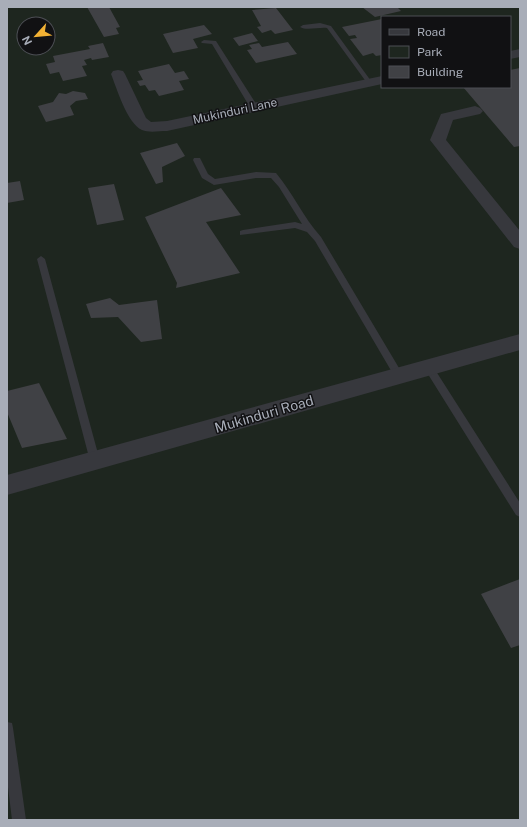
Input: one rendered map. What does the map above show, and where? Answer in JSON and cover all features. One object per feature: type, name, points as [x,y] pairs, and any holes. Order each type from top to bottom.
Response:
[{"type":"street","name":"Mukinduri Lane","points":[[118,74],[139,121],[148,127],[167,126],[375,81]]},
{"type":"street","points":[[475,111],[446,117],[438,140],[520,243]]},
{"type":"street","name":"Mukinduri Road","points":[[7,485],[520,342]]},
{"type":"lane","points":[[303,27],[320,25],[329,27],[375,81]]},
{"type":"lane","points":[[204,42],[214,42],[254,107]]},
{"type":"lane","points":[[197,160],[205,176],[214,182],[256,175],[273,175],[282,185],[310,230],[318,239],[399,376]]},
{"type":"lane","points":[[243,233],[295,225],[310,230]]},
{"type":"lane","points":[[41,259],[95,461]]},
{"type":"lane","points":[[429,368],[520,512]]},
{"type":"lane","points":[[7,728],[19,820]]},
{"type":"green space","points":[[7,7],[520,7],[520,820],[7,820]]},
{"type":"building","points":[[87,7],[109,7],[120,27],[116,28],[119,34],[104,37]]},
{"type":"building","points":[[362,7],[397,7],[401,11],[375,17]]},
{"type":"building","points":[[276,8],[293,30],[275,34],[271,30],[262,33],[257,27],[261,26],[252,10]]},
{"type":"building","points":[[381,19],[381,55],[376,56],[373,53],[363,56],[350,39],[357,38],[355,35],[349,36],[342,27]]},
{"type":"building","points":[[204,25],[212,34],[193,39],[198,48],[173,53],[163,34]]},
{"type":"building","points":[[252,33],[258,41],[239,46],[233,38]]},
{"type":"building","points":[[288,42],[297,54],[256,63],[247,50],[252,49],[249,45],[259,43],[262,47]]},
{"type":"building","points":[[103,43],[109,57],[84,60],[87,65],[82,66],[87,76],[63,81],[59,72],[50,74],[46,64],[55,62],[53,56],[90,49],[88,46]]},
{"type":"building","points":[[169,64],[175,73],[184,71],[189,79],[179,81],[184,90],[159,96],[155,90],[149,91],[145,85],[140,86],[137,81],[143,80],[138,71]]},
{"type":"building","points":[[520,68],[520,146],[514,147],[464,88],[511,88],[511,70]]},
{"type":"building","points":[[73,91],[85,93],[88,99],[76,101],[70,106],[74,115],[46,122],[38,106],[53,102],[59,93],[66,94]]},
{"type":"building","points":[[177,143],[185,156],[162,167],[163,182],[156,184],[140,153]]},
{"type":"building","points":[[20,181],[24,200],[7,203],[7,183]]},
{"type":"building","points":[[114,184],[124,220],[97,225],[88,188]]},
{"type":"building","points":[[221,188],[241,215],[206,222],[240,273],[176,288],[177,283],[145,217]]},
{"type":"building","points":[[110,298],[119,305],[157,300],[162,339],[141,342],[118,317],[91,318],[86,304]]},
{"type":"building","points":[[39,383],[67,439],[22,448],[7,412],[7,391]]},
{"type":"building","points":[[520,579],[520,645],[511,648],[481,594]]}]
